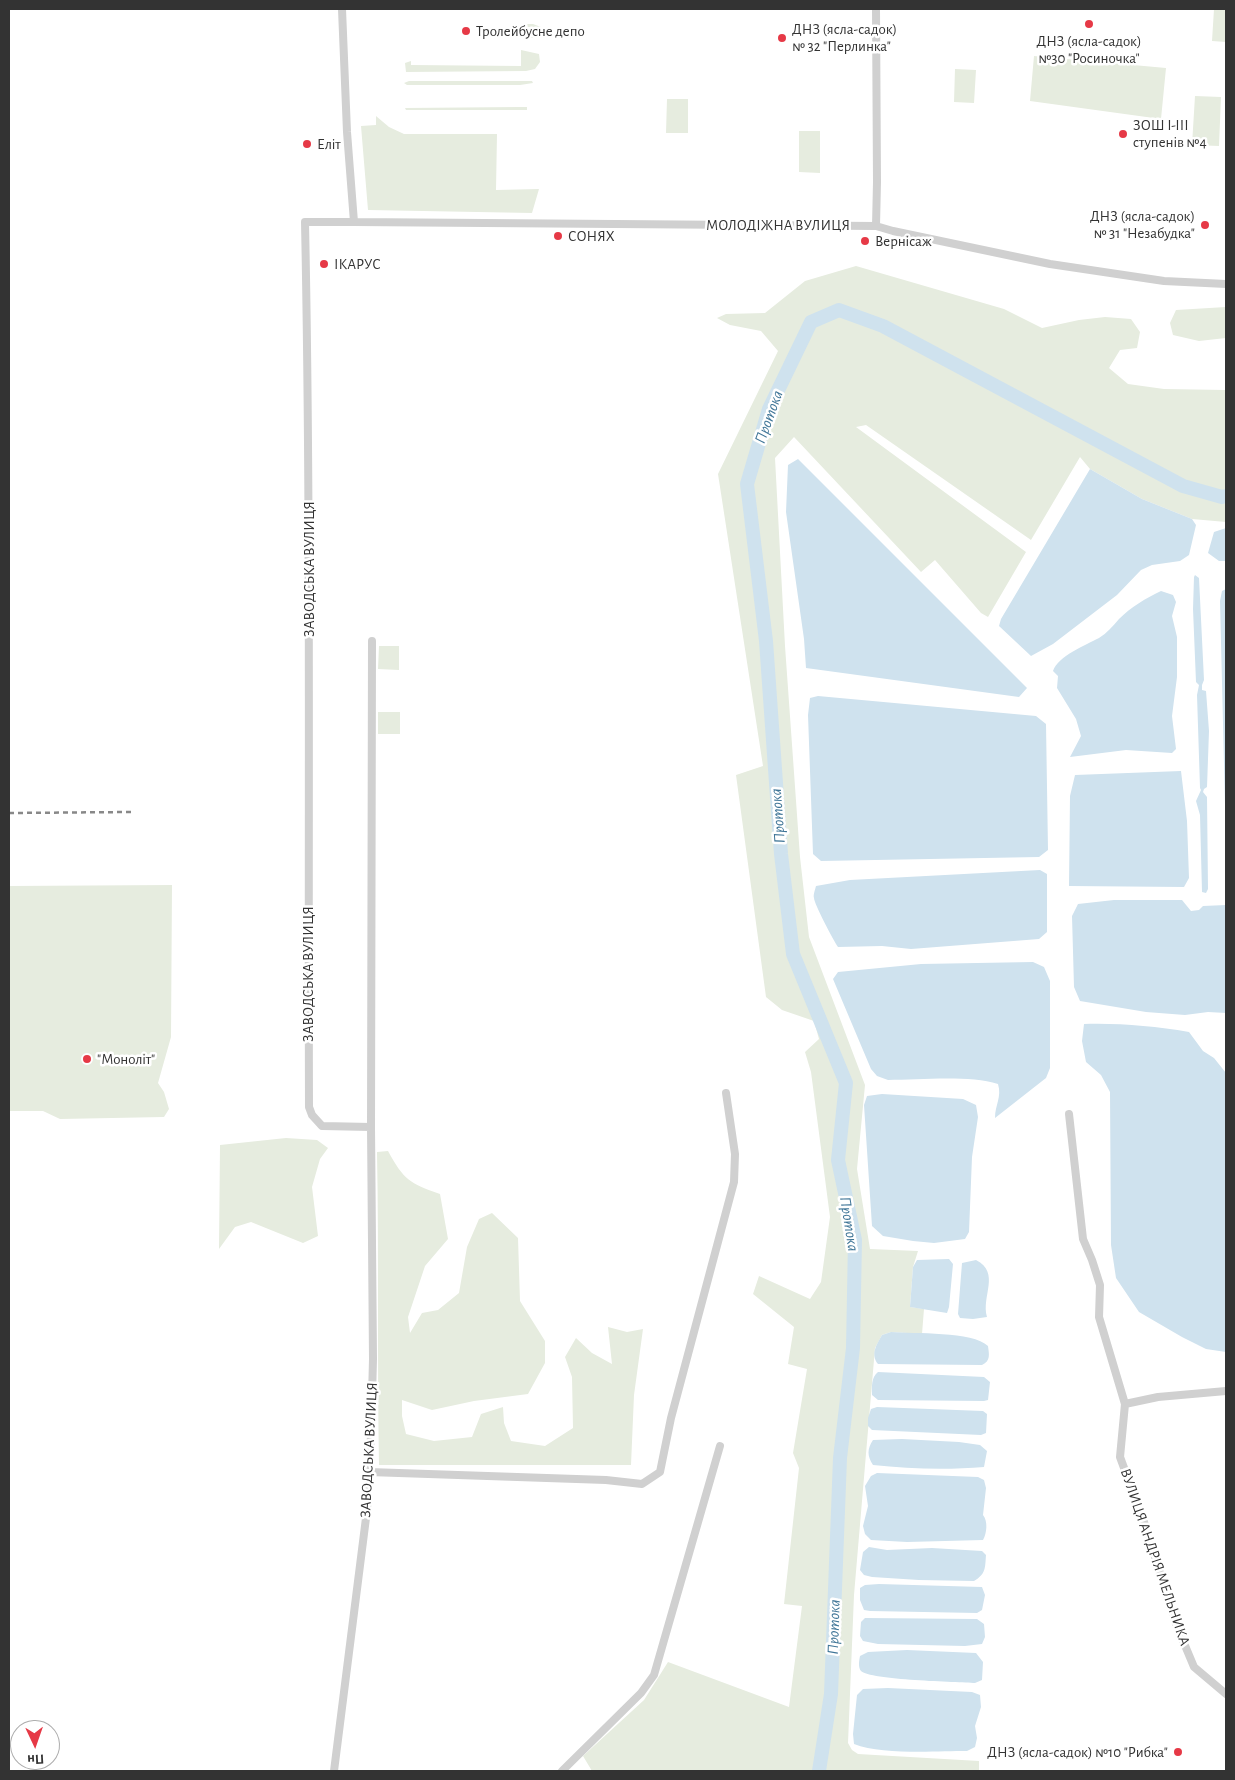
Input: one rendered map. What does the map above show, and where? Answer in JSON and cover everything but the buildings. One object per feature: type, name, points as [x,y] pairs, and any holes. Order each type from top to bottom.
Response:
[{"type":"street","points":[[342,9],[347,132],[354,222]]},
{"type":"street","points":[[876,9],[876,226]]},
{"type":"street","name":"ЗАВОДСЬКА ВУЛИЦЯ","points":[[354,222],[306,222],[310,686],[308,1107],[312,1115],[322,1126],[371,1127]]},
{"type":"street","name":"МОЛОДІЖНА ВУЛИЦЯ","points":[[354,222],[876,226],[1050,264],[1164,280],[1226,284]]},
{"type":"street","name":"ЗАВОДСЬКА ВУЛИЦЯ","points":[[334,1771],[340,1712],[359,1579],[367,1510],[369,1472],[372,1359],[372,641]]},
{"type":"street","points":[[369,1472],[606,1480],[642,1484],[660,1472],[672,1418],[734,1182],[734,1154],[726,1093]]},
{"type":"street","name":"ВУЛИЦЯ АНДРІЯ МЕЛЬНИКА","points":[[1068,1114],[1083,1239],[1100,1285],[1099,1317],[1125,1404],[1120,1457],[1144,1522],[1176,1624],[1194,1667],[1226,1694]]},
{"type":"street","points":[[1125,1404],[1226,1390]]},
{"type":"street","points":[[562,1771],[641,1693],[654,1675],[720,1446]]},
{"type":"shaded area","points":[[1214,9],[1226,9],[1226,42],[1212,41]]},
{"type":"shaded area","points":[[521,24],[533,24],[541,27],[542,33],[538,38],[521,38]]},
{"type":"shaded area","points":[[521,50],[539,54],[540,62],[535,69],[526,71],[406,72],[405,63],[411,61],[411,65],[521,66]]},
{"type":"shaded area","points":[[1034,56],[1166,68],[1161,119],[1030,101]]},
{"type":"shaded area","points":[[955,69],[976,70],[974,103],[954,102]]},
{"type":"shaded area","points":[[409,81],[532,81],[533,83],[520,85],[407,85],[404,83]]},
{"type":"shaded area","points":[[1195,96],[1221,97],[1219,146],[1192,145]]},
{"type":"shaded area","points":[[667,99],[688,99],[688,133],[666,133]]},
{"type":"shaded area","points":[[527,107],[527,110],[406,110],[405,108]]},
{"type":"shaded area","points":[[376,116],[389,127],[404,134],[497,134],[496,190],[539,189],[532,213],[368,210],[361,126],[376,125]]},
{"type":"shaded area","points":[[799,131],[820,131],[820,173],[799,172]]},
{"type":"shaded area","points":[[856,266],[1004,309],[1042,328],[1079,320],[1105,317],[1131,319],[1140,332],[1137,348],[1120,350],[1109,368],[1128,384],[1164,389],[1226,390],[1226,522],[1192,519],[1142,499],[1090,469],[1080,457],[1031,540],[866,425],[856,427],[1026,552],[988,617],[981,613],[935,560],[921,572],[794,437],[775,458],[785,646],[800,857],[809,937],[865,1085],[857,1169],[870,1249],[918,1251],[913,1267],[910,1307],[924,1309],[922,1334],[891,1332],[882,1335],[875,1348],[854,1595],[848,1743],[852,1750],[858,1754],[979,1761],[979,1771],[592,1771],[583,1756],[644,1700],[668,1662],[789,1707],[802,1606],[784,1604],[799,1468],[793,1453],[807,1369],[788,1364],[794,1327],[753,1294],[759,1276],[810,1299],[821,1282],[830,1217],[811,1072],[805,1052],[819,1039],[814,1021],[782,1010],[766,997],[736,775],[763,766],[718,474],[778,351],[761,331],[730,325],[717,318],[726,314],[765,313],[805,281]]},
{"type":"shaded area","points":[[1226,307],[1226,338],[1199,341],[1173,335],[1170,323],[1176,310]]},
{"type":"shaded area","points":[[379,646],[399,646],[399,670],[378,669]]},
{"type":"shaded area","points":[[378,712],[400,712],[400,734],[378,734]]},
{"type":"shaded area","points":[[172,885],[171,1037],[158,1083],[164,1092],[169,1109],[164,1117],[60,1119],[43,1111],[9,1111],[9,886]]},
{"type":"shaded area","points":[[286,1138],[317,1140],[328,1148],[320,1159],[312,1187],[318,1236],[303,1243],[251,1222],[235,1227],[219,1249],[220,1145]]},
{"type":"shaded area","points":[[388,1151],[408,1179],[421,1187],[440,1194],[448,1239],[425,1266],[408,1317],[410,1333],[422,1313],[438,1310],[459,1293],[467,1247],[479,1219],[492,1213],[518,1238],[520,1301],[545,1341],[545,1363],[528,1394],[474,1401],[432,1410],[402,1400],[402,1416],[406,1434],[434,1441],[472,1437],[481,1414],[503,1407],[504,1423],[511,1441],[545,1446],[573,1428],[572,1377],[565,1357],[576,1338],[592,1353],[612,1364],[608,1327],[627,1332],[643,1329],[634,1395],[631,1465],[379,1465],[377,1152]]},
{"type":"water","points":[[798,459],[1027,688],[1019,697],[806,668],[804,639],[786,512],[788,465]]},
{"type":"water","points":[[1090,469],[1142,499],[1192,519],[1196,525],[1189,555],[1180,561],[1152,565],[1141,570],[1117,595],[1053,644],[1031,656],[999,626],[1001,619]]},
{"type":"water","points":[[1226,528],[1226,561],[1219,561],[1208,553],[1214,532]]},
{"type":"water","points":[[1195,575],[1199,578],[1204,680],[1202,690],[1206,691],[1209,731],[1207,787],[1203,792],[1207,797],[1208,889],[1206,893],[1202,892],[1200,815],[1196,801],[1201,790],[1197,695],[1199,685],[1196,682],[1193,609]]},
{"type":"water","points":[[1226,589],[1226,846],[1220,601],[1222,591]]},
{"type":"water","points":[[1161,591],[1173,595],[1176,602],[1172,616],[1177,637],[1177,677],[1172,716],[1176,749],[1172,753],[1126,750],[1070,757],[1081,736],[1076,719],[1057,688],[1058,676],[1053,671],[1060,660],[1102,636],[1134,607]]},
{"type":"water","points":[[818,696],[1036,716],[1046,724],[1048,850],[1039,857],[821,861],[813,854],[808,715],[810,698]]},
{"type":"water","points":[[1181,771],[1187,821],[1189,878],[1184,887],[1069,886],[1070,796],[1075,775]]},
{"type":"water","points":[[1040,870],[1047,874],[1047,932],[1039,939],[911,949],[882,946],[838,947],[814,897],[816,886],[850,880]]},
{"type":"water","points":[[1114,900],[1182,900],[1191,911],[1199,910],[1203,906],[1226,905],[1226,1013],[1208,1012],[1185,1015],[1146,1012],[1080,1001],[1074,987],[1072,916],[1078,904]]},
{"type":"water","points":[[1033,962],[1044,967],[1050,981],[1050,1068],[1046,1078],[995,1118],[999,1093],[998,1084],[959,1079],[888,1080],[877,1076],[871,1069],[833,979],[838,972],[921,964]]},
{"type":"water","points":[[1084,1024],[1136,1025],[1189,1032],[1203,1051],[1214,1058],[1226,1073],[1226,1352],[1206,1349],[1139,1312],[1116,1278],[1111,1245],[1110,1092],[1101,1075],[1086,1062],[1082,1041]]},
{"type":"water","points":[[882,1094],[963,1099],[976,1105],[978,1117],[972,1157],[969,1232],[965,1239],[934,1243],[913,1241],[883,1236],[872,1226],[864,1105],[867,1096]]},
{"type":"water","points":[[949,1259],[953,1264],[947,1313],[910,1307],[913,1267],[917,1260]]},
{"type":"water","points":[[976,1260],[983,1265],[989,1278],[986,1301],[987,1317],[960,1318],[958,1314],[962,1263]]},
{"type":"water","points":[[891,1332],[942,1334],[970,1338],[988,1346],[989,1357],[982,1365],[878,1364],[874,1353],[876,1345],[882,1335]]},
{"type":"water","points":[[878,1372],[984,1377],[990,1382],[988,1400],[878,1400],[872,1395],[872,1388],[873,1380]]},
{"type":"water","points":[[877,1407],[983,1411],[987,1414],[986,1433],[981,1435],[872,1430],[868,1426],[868,1418],[871,1409]]},
{"type":"water","points":[[902,1439],[980,1445],[987,1451],[984,1467],[928,1469],[873,1465],[868,1452],[873,1440]]},
{"type":"water","points":[[877,1473],[978,1477],[984,1480],[986,1488],[983,1515],[986,1520],[986,1527],[983,1540],[907,1542],[871,1540],[865,1534],[863,1526],[868,1506],[865,1486],[871,1476]]},
{"type":"water","points":[[869,1547],[887,1550],[932,1548],[982,1551],[986,1555],[985,1567],[981,1576],[974,1581],[872,1577],[864,1575],[860,1570],[863,1552]]},
{"type":"water","points":[[865,1585],[982,1587],[985,1595],[982,1610],[977,1613],[864,1610],[860,1600],[860,1588]]},
{"type":"water","points":[[865,1618],[977,1619],[984,1624],[985,1637],[982,1644],[965,1646],[878,1644],[863,1641],[860,1636],[861,1622]]},
{"type":"water","points":[[907,1650],[976,1653],[983,1662],[982,1680],[975,1683],[880,1677],[868,1674],[860,1669],[860,1656],[868,1652]]},
{"type":"water","points":[[888,1688],[972,1692],[980,1695],[981,1707],[975,1726],[977,1738],[975,1747],[967,1751],[909,1752],[879,1750],[854,1744],[853,1734],[857,1695],[863,1689]]},
{"type":"waterway","name":"Протока","points":[[819,1771],[831,1694],[840,1458],[853,1348],[855,1240],[838,1160],[846,1083],[793,954],[781,854],[766,641],[747,484],[769,409],[811,322],[839,310],[883,326],[1183,486],[1222,497],[1226,496]]},
{"type":"railway","points":[[9,813],[132,812]]},
{"type":"place","name":"ДНЗ (ясла-садок) №30 \"Росиночка\"","points":[[1089,24]]},
{"type":"place","name":"Тролейбусне депо","points":[[466,31]]},
{"type":"place","name":"ДНЗ (ясла-садок) № 32 \"Перлинка\"","points":[[782,38]]},
{"type":"place","name":"ЗОШ І-ІІІ ступенів №4","points":[[1123,134]]},
{"type":"place","name":"Еліт","points":[[307,144]]},
{"type":"place","name":"ДНЗ (ясла-садок) № 31 \"Незабудка\"","points":[[1205,225]]},
{"type":"place","name":"СОНЯХ","points":[[558,236]]},
{"type":"place","name":"Вернісаж","points":[[865,241]]},
{"type":"place","name":"ІКАРУС","points":[[324,264]]},
{"type":"place","name":"\"Моноліт\"","points":[[87,1059]]},
{"type":"place","name":"ДНЗ (ясла-садок) №10 \"Рибка\"","points":[[1178,1752]]}]
